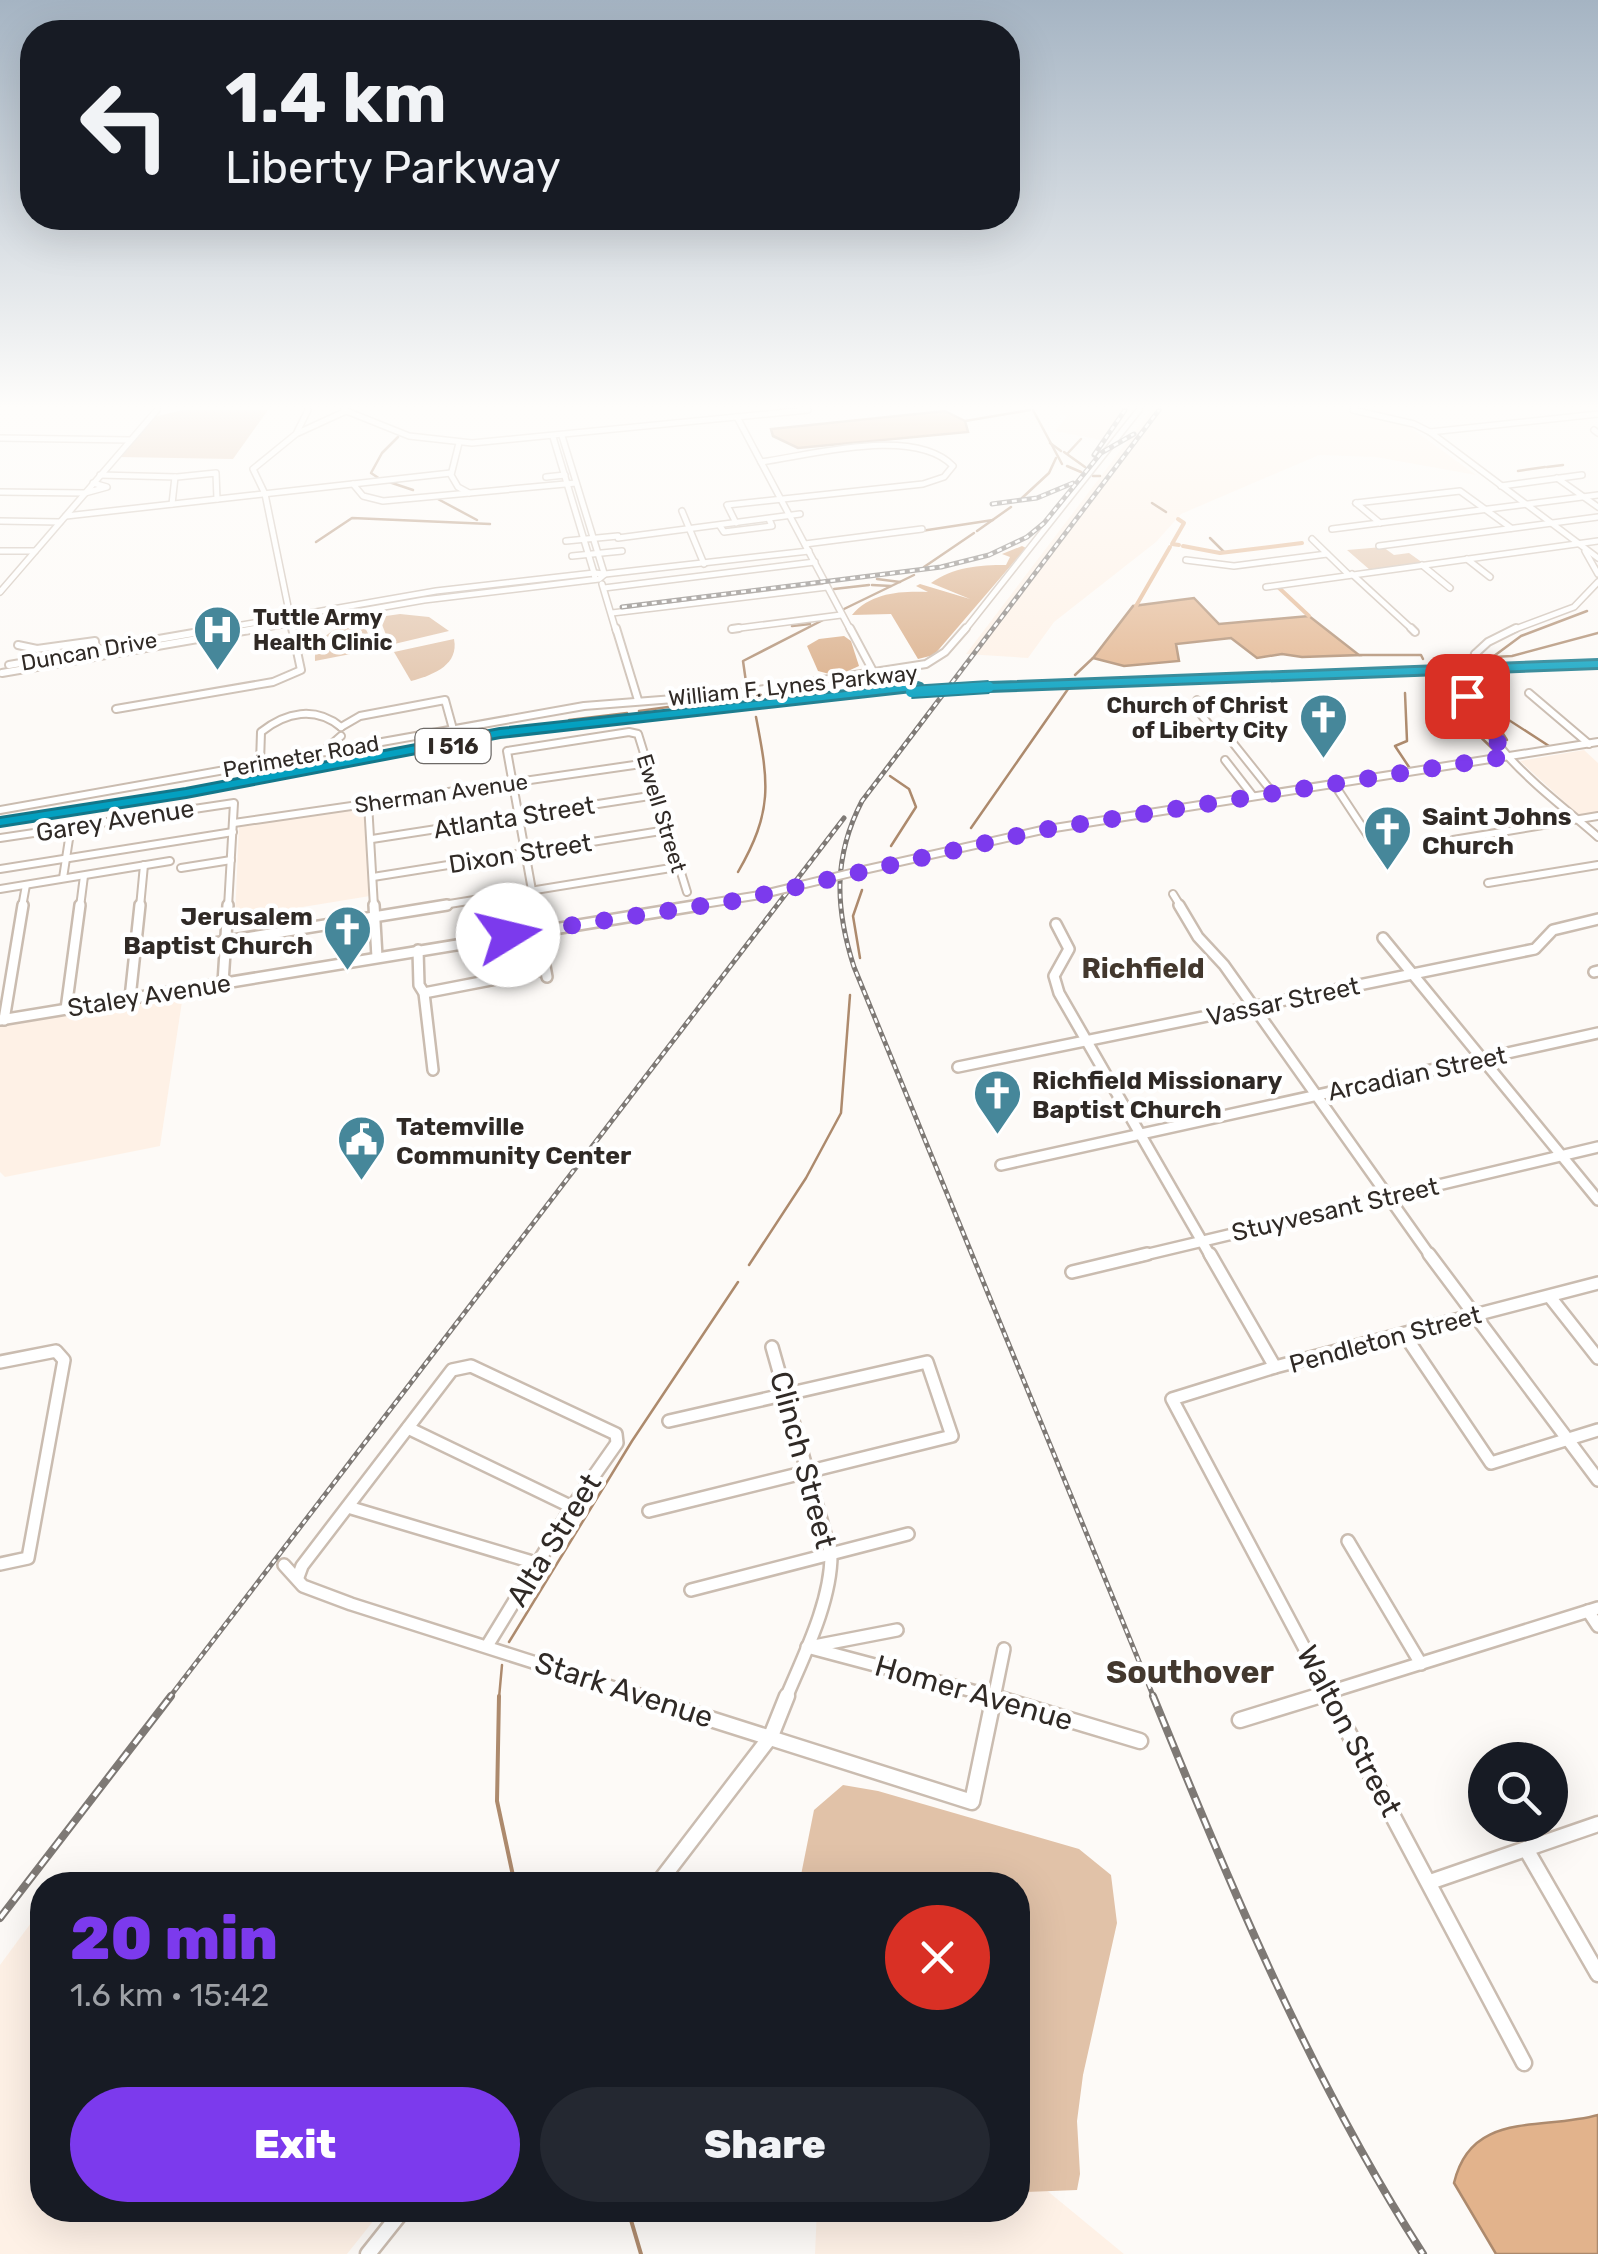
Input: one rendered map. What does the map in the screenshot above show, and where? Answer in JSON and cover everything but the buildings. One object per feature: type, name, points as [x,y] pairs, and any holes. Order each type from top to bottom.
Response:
[{"type":"highway","name":"William F. Lynes Parkway","points":[[991,684],[1598,663]]},
{"type":"highway","name":"William F. Lynes Parkway","points":[[0,825],[136,808],[536,733],[914,689],[1598,663]]},
{"type":"street","points":[[0,592],[66,515]]},
{"type":"street","points":[[0,521],[91,515]]},
{"type":"street","points":[[116,709],[297,674],[300,659],[269,515]]},
{"type":"street","points":[[581,515],[594,538],[601,577],[638,700]]},
{"type":"street","points":[[583,515],[584,540],[601,577]]},
{"type":"street","points":[[684,515],[704,564]]},
{"type":"street","points":[[732,515],[736,523]]},
{"type":"street","points":[[566,542],[794,515]]},
{"type":"street","name":"Perimeter Road","points":[[0,810],[453,729],[638,700],[709,697],[926,664],[945,652],[1055,515]]},
{"type":"street","points":[[1371,515],[1380,522]]},
{"type":"street","points":[[1332,529],[1435,515]]},
{"type":"street","points":[[1493,515],[1511,528]]},
{"type":"street","points":[[1541,515],[1598,558]]},
{"type":"street","points":[[790,516],[874,673]]},
{"type":"street","points":[[1379,546],[1598,517]]},
{"type":"street","points":[[720,526],[724,532],[772,526],[769,518]]},
{"type":"street","points":[[601,577],[810,553],[922,529]]},
{"type":"street","points":[[1312,540],[1415,632]]},
{"type":"street","points":[[1266,587],[1598,541]]},
{"type":"street","points":[[1578,544],[1598,573],[1579,603],[1498,634],[1475,654],[1465,681],[1473,712],[1510,756],[1598,837]]},
{"type":"street","points":[[572,556],[622,550]]},
{"type":"street","points":[[0,551],[35,552]]},
{"type":"street","points":[[601,577],[650,581],[740,571],[773,567],[810,553]]},
{"type":"street","points":[[1186,560],[1234,566],[1327,554]]},
{"type":"street","points":[[1467,559],[1490,577]]},
{"type":"street","points":[[1440,562],[1451,572]]},
{"type":"street","points":[[1422,565],[1450,588]]},
{"type":"street","name":"Duncan Drive","points":[[469,591],[582,574],[601,577]]},
{"type":"street","name":"Duncan Drive","points":[[1,672],[456,592],[601,577]]},
{"type":"street","points":[[612,613],[827,587]]},
{"type":"street","points":[[732,630],[841,615]]},
{"type":"street","points":[[18,645],[37,649],[95,641],[96,654]]},
{"type":"street","name":"Duncan Drive","points":[[1,672],[96,654]]},
{"type":"street","points":[[1529,693],[1594,743]]},
{"type":"street","points":[[320,753],[360,716],[445,700],[453,729]]},
{"type":"street","points":[[1197,700],[1195,707],[1208,724],[1229,738],[1272,792]]},
{"type":"street","points":[[260,763],[261,732],[279,719],[313,713],[328,716],[360,746]]},
{"type":"street","name":"Ewell Street","points":[[511,782],[505,753],[540,744],[638,734],[686,892]]},
{"type":"street","name":"Staley Avenue","points":[[2,1020],[538,930],[691,909],[1042,830],[1594,743]]},
{"type":"street","points":[[1225,760],[1253,796]]},
{"type":"street","name":"Sherman Avenue","points":[[0,870],[368,803],[648,762]]},
{"type":"street","points":[[424,993],[545,974],[511,782]]},
{"type":"street","points":[[1334,784],[1386,863]]},
{"type":"street","name":"Atlanta Street","points":[[372,839],[656,795]]},
{"type":"street","name":"Garey Avenue","points":[[0,838],[230,801],[234,803],[233,827]]},
{"type":"street","points":[[368,803],[377,956]]},
{"type":"street","points":[[1453,840],[1598,816]]},
{"type":"street","points":[[63,878],[71,826]]},
{"type":"street","points":[[223,982],[233,827]]},
{"type":"street","name":"Dixon Street","points":[[373,877],[666,830]]},
{"type":"street","points":[[181,868],[231,860]]},
{"type":"street","points":[[0,888],[170,861]]},
{"type":"street","points":[[1488,883],[1598,864]]},
{"type":"street","points":[[130,998],[144,865]]},
{"type":"street","points":[[196,946],[677,867]]},
{"type":"street","points":[[66,1008],[84,876]]},
{"type":"street","points":[[2,1020],[26,884]]},
{"type":"street","points":[[1173,894],[1198,937],[1224,965],[1386,1198],[1598,1480]]},
{"type":"street","name":"Vassar Street","points":[[958,1067],[1535,949],[1553,930],[1598,920]]},
{"type":"street","points":[[1056,924],[1069,949],[1054,976],[1059,993],[1276,1368]]},
{"type":"street","points":[[1383,938],[1598,1200]]},
{"type":"street","points":[[418,950],[419,985],[424,993],[433,1070]]},
{"type":"street","name":"Arcadian Street","points":[[1001,1165],[1598,1033]]},
{"type":"street","name":"Stuyvesant Street","points":[[1072,1272],[1598,1148]]},
{"type":"street","name":"Pendleton Street","points":[[1172,1398],[1598,1284]]},
{"type":"street","points":[[1550,1297],[1598,1358]]},
{"type":"street","points":[[1404,1334],[1491,1463],[1598,1430]]},
{"type":"street","name":"Clinch Street","points":[[668,1872],[771,1736],[807,1647],[831,1570],[831,1555],[804,1472],[772,1347]]},
{"type":"street","points":[[0,1362],[56,1351],[64,1360],[28,1558],[0,1564]]},
{"type":"street","points":[[649,1511],[952,1436],[926,1362],[670,1421]]},
{"type":"street","name":"Alta Street","points":[[408,1428],[452,1370],[471,1366],[616,1434],[616,1443],[487,1646]]},
{"type":"street","name":"Walton Street","points":[[1172,1398],[1524,2064]]},
{"type":"street","points":[[298,1577],[302,1566],[408,1428],[572,1507]]},
{"type":"street","points":[[348,1507],[539,1564]]},
{"type":"street","points":[[690,1590],[908,1534]]},
{"type":"street","points":[[1348,1541],[1420,1664]]},
{"type":"street","name":"Stark Avenue","points":[[284,1565],[303,1586],[972,1802]]},
{"type":"street","points":[[1240,1720],[1593,1609],[1598,1626]]},
{"type":"street","points":[[807,1647],[897,1630]]},
{"type":"street","name":"Homer Avenue","points":[[807,1647],[992,1696],[1140,1741]]},
{"type":"street","points":[[972,1802],[1004,1649]]},
{"type":"street","points":[[1430,1882],[1598,1824]]},
{"type":"street","points":[[1526,1849],[1598,1974]]},
{"type":"street","points":[[368,2254],[393,2222]]},
{"type":"shaded area","points":[[1071,515],[1180,515],[1156,542],[1054,622],[1028,658],[966,654]]},
{"type":"shaded area","points":[[1383,547],[1394,555],[1409,553],[1423,563],[1370,570],[1347,550]]},
{"type":"shaded area","points":[[1026,548],[934,655],[918,659],[891,614],[852,615],[878,597],[928,592],[916,586],[920,584],[970,599],[931,583],[967,568],[1006,565],[1010,557],[1002,554]]},
{"type":"shaded area","points":[[1194,598],[1219,624],[1309,616],[1359,655],[1282,654],[1257,658],[1231,638],[1176,644],[1179,661],[1124,666],[1093,658],[1133,606]]},
{"type":"shaded area","points":[[379,617],[429,617],[449,631],[390,645]]},
{"type":"shaded area","points":[[361,620],[376,649],[315,661],[323,638]]},
{"type":"shaded area","points":[[844,636],[851,641],[859,666],[837,676],[818,671],[807,646],[819,639]]},
{"type":"shaded area","points":[[454,639],[453,655],[444,667],[411,681],[394,652]]},
{"type":"shaded area","points":[[1584,750],[1598,763],[1598,813],[1580,816],[1520,761]]},
{"type":"shaded area","points":[[365,806],[370,896],[235,918],[239,825]]},
{"type":"shaded area","points":[[183,995],[160,1146],[5,1177],[0,1172],[0,1027]]},
{"type":"shaded area","points":[[843,1785],[878,1791],[1079,1849],[1111,1875],[1117,1923],[1083,2075],[1077,2121],[1077,2190],[1030,2192],[1030,1872],[802,1872],[814,1810]]},
{"type":"shaded area","points":[[30,1924],[30,2222],[372,2222],[347,2254],[0,2254],[0,1965]]},
{"type":"shaded area","points":[[1598,2115],[1598,2254],[1496,2254],[1454,2183],[1463,2160],[1476,2144],[1492,2134]]},
{"type":"shaded area","points":[[1030,2185],[1045,2189],[1124,2254],[815,2254],[816,2222],[1030,2222]]},
{"type":"waterway","points":[[468,515],[477,520]]},
{"type":"waterway","points":[[992,520],[999,515]]},
{"type":"waterway","points":[[316,542],[352,518],[490,524]]},
{"type":"waterway","points":[[1178,519],[1184,523],[1172,544],[1179,545]]},
{"type":"waterway","points":[[921,531],[992,520]]},
{"type":"waterway","points":[[977,531],[992,520]]},
{"type":"waterway","points":[[924,567],[974,533]]},
{"type":"waterway","points":[[1210,538],[1224,552]]},
{"type":"waterway","points":[[1183,546],[1220,553],[1302,543]]},
{"type":"waterway","points":[[1136,606],[1170,547]]},
{"type":"waterway","points":[[900,582],[914,575]]},
{"type":"waterway","points":[[877,579],[900,582]]},
{"type":"waterway","points":[[844,609],[900,582]]},
{"type":"waterway","points":[[834,589],[869,585]]},
{"type":"waterway","points":[[872,585],[891,586]]},
{"type":"waterway","points":[[1278,587],[1309,616]]},
{"type":"waterway","points":[[1494,656],[1521,636],[1587,611]]},
{"type":"waterway","points":[[747,689],[743,661],[823,620]]},
{"type":"waterway","points":[[792,626],[810,624]]},
{"type":"waterway","points":[[1493,657],[1512,656],[1598,633]]},
{"type":"waterway","points":[[1359,655],[1421,655],[1423,659]]},
{"type":"waterway","points":[[1075,675],[1093,658]]},
{"type":"waterway","points":[[1435,674],[1449,682],[1464,721],[1495,751]]},
{"type":"waterway","points":[[639,711],[812,687]]},
{"type":"waterway","points":[[971,828],[1068,689]]},
{"type":"waterway","points":[[1405,693],[1407,741],[1395,746],[1409,767]]},
{"type":"waterway","points":[[1481,702],[1549,746]]},
{"type":"waterway","points":[[1486,707],[1507,740]]},
{"type":"waterway","points":[[569,720],[627,713]]},
{"type":"waterway","points":[[738,872],[757,831],[765,797],[764,761],[756,717]]},
{"type":"waterway","points":[[890,776],[909,789],[916,807],[891,846]]},
{"type":"waterway","points":[[860,958],[853,916],[862,890]]},
{"type":"waterway","points":[[749,1265],[806,1178],[841,1113],[850,995]]},
{"type":"waterway","points":[[509,1642],[632,1441],[738,1282]]},
{"type":"waterway","points":[[499,1698],[502,1665]]},
{"type":"waterway","points":[[499,1696],[497,1801],[512,1872]]},
{"type":"waterway","points":[[632,2222],[641,2254]]},
{"type":"railway","points":[[622,607],[941,567],[989,555],[1027,537],[1050,515]]},
{"type":"railway","points":[[1079,515],[862,801],[846,842],[841,903],[854,967],[1154,1698]]},
{"type":"railway","points":[[169,1698],[844,818]]},
{"type":"railway","points":[[35,1872],[171,1696]]},
{"type":"railway","points":[[1153,1696],[1275,1981],[1344,2120],[1423,2254]]},
{"type":"railway","points":[[0,1918],[30,1879]]},
{"type":"place","name":"Tuttle Army Health Clinic","points":[[218,672]]},
{"type":"place","name":"Church of Christ of Liberty City","points":[[1323,760]]},
{"type":"place","name":"Saint Johns Church","points":[[1387,872]]},
{"type":"place","name":"Jerusalem Baptist Church","points":[[348,972]]},
{"type":"place","name":"Richfield Missionary Baptist Church","points":[[997,1136]]},
{"type":"place","name":"Tatemville Community Center","points":[[361,1182]]},
{"type":"district","name":"Richfield","points":[[1143,968]]},
{"type":"district","name":"Southover","points":[[1190,1672]]},
{"type":"route","points":[[508,935],[740,900],[974,842],[1510,756],[1481,724],[1467,696]]}]
